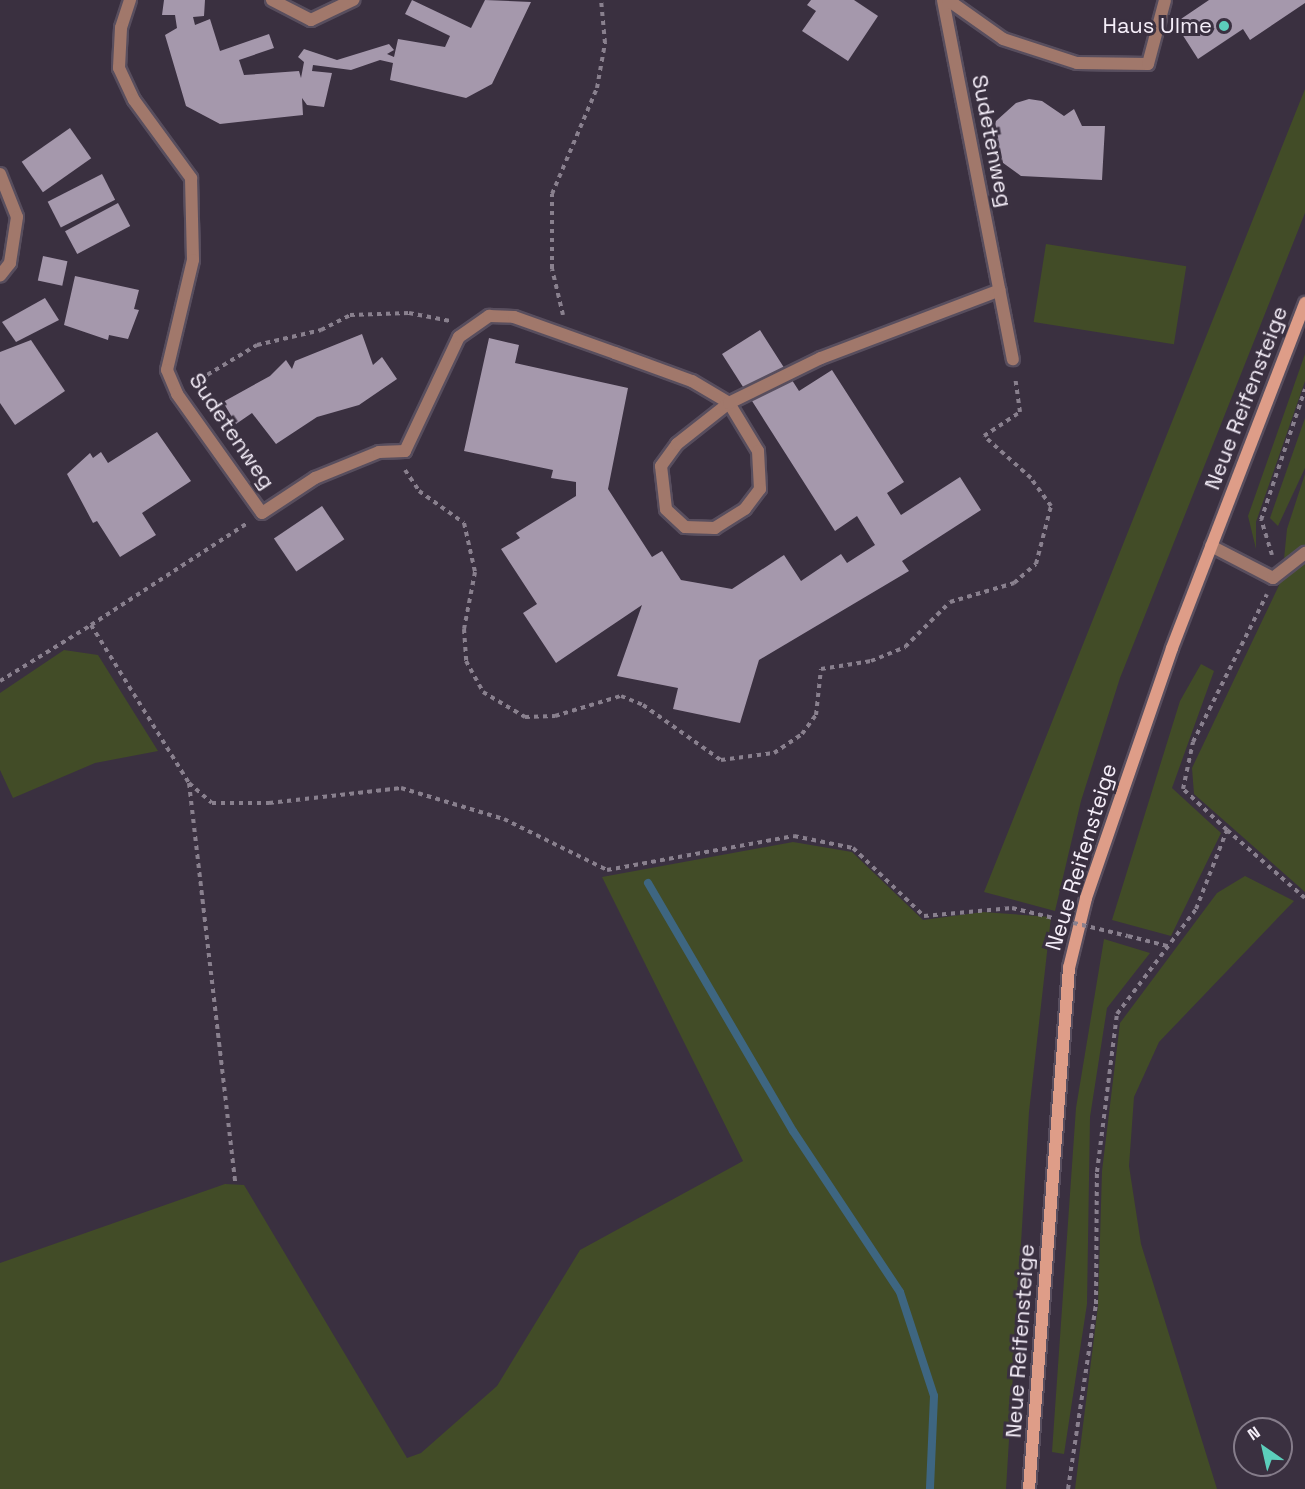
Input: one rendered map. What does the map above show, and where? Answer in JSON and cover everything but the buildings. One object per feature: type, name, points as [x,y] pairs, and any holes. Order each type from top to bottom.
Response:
[{"type":"main road","name":"Neue Reifensteige","points":[[1029,1489],[1069,968],[1086,898],[1211,546],[1305,303]]},
{"type":"street","name":"Sudetenweg","points":[[130,0],[121,28],[119,68],[134,100],[191,178],[193,260],[167,370],[177,394],[262,513],[315,478],[379,452],[405,451]]},
{"type":"street","points":[[272,0],[311,20],[353,0]]},
{"type":"street","name":"Sudetenweg","points":[[943,0],[1013,359]]},
{"type":"street","points":[[948,0],[1003,39],[1077,63],[1148,64],[1166,0]]},
{"type":"street","points":[[0,174],[16,217],[10,263],[0,276]]},
{"type":"street","points":[[405,451],[459,337],[489,316],[514,317],[692,381],[729,404],[758,451],[760,489],[745,509],[715,528],[685,527],[666,508],[661,466],[677,444],[729,404],[821,358],[1000,290]]},
{"type":"street","points":[[1211,546],[1273,578],[1305,553]]},
{"type":"path","points":[[568,336],[552,269],[552,194],[597,88],[605,43],[601,0]]},
{"type":"path","points":[[177,394],[257,345],[321,330],[350,315],[409,313],[450,320],[459,337]]},
{"type":"path","points":[[405,451],[405,472],[419,491],[464,523],[475,572],[464,629],[466,661],[483,692],[525,717],[555,716],[621,696],[643,705],[721,759],[774,753],[802,734],[816,715],[821,669],[871,661],[905,646],[950,602],[1014,583],[1036,564],[1052,506],[1031,478],[984,436],[1020,412],[1013,359]]},
{"type":"path","points":[[1305,389],[1261,520],[1273,557],[1273,578],[1192,742],[1184,789],[1305,898]]},
{"type":"path","points":[[0,681],[91,625],[262,513]]},
{"type":"path","points":[[91,625],[189,783],[212,803],[269,803],[401,788],[504,819],[607,870],[794,836],[853,848],[924,916],[1012,908],[1171,947]]},
{"type":"path","points":[[189,783],[235,1181]]},
{"type":"path","points":[[1068,1489],[1096,1304],[1097,1172],[1113,1033],[1127,998],[1171,947],[1196,909],[1227,830]]},
{"type":"green space","points":[[1305,89],[1305,213],[1120,678],[1081,801],[1055,911],[984,892]]},
{"type":"green space","points":[[1046,244],[1186,266],[1174,344],[1034,322]]},
{"type":"green space","points":[[1305,354],[1305,381],[1256,522],[1256,549],[1248,516]]},
{"type":"green space","points":[[1305,418],[1305,468],[1278,526],[1270,518]]},
{"type":"green space","points":[[1305,474],[1305,892],[1194,794],[1192,768],[1282,579],[1287,529]]},
{"type":"green space","points":[[64,650],[98,655],[158,751],[95,763],[13,798],[0,770],[0,693]]},
{"type":"green space","points":[[1201,664],[1214,671],[1172,788],[1221,833],[1171,936],[1112,920],[1180,701]]},
{"type":"green space","points":[[793,842],[852,852],[923,920],[983,912],[1051,917],[1029,1112],[1006,1489],[0,1489],[0,1263],[225,1184],[244,1185],[407,1458],[421,1453],[497,1386],[580,1250],[743,1161],[602,877]]},
{"type":"green space","points":[[1245,876],[1294,901],[1159,1042],[1134,1097],[1129,1166],[1141,1244],[1217,1489],[1075,1489],[1098,1306],[1102,1171],[1120,1023],[1217,893]]},
{"type":"green space","points":[[1104,939],[1150,953],[1107,1008],[1090,1117],[1087,1304],[1064,1454],[1052,1452],[1076,1108]]},
{"type":"waterway","points":[[648,883],[793,1131],[900,1292],[934,1396],[930,1489]]},
{"type":"place","name":"Haus Ulme","points":[[1224,26]]}]
